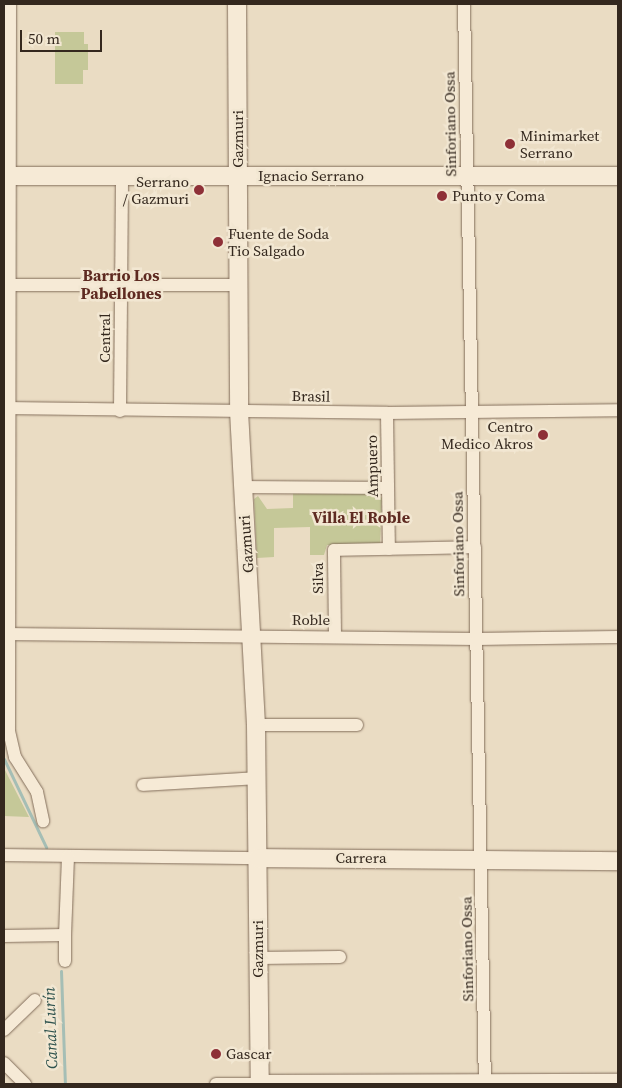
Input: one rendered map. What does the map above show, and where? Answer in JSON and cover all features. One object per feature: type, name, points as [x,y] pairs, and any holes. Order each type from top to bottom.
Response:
[{"type":"street","points":[[10,4],[6,176],[11,285],[6,634],[11,748],[37,792],[43,821]]},
{"type":"street","name":"Gazmuri","points":[[237,4],[239,411],[242,487],[253,636],[256,725],[260,1084]]},
{"type":"street","name":"Sinforiano Ossa","points":[[464,4],[485,1084]]},
{"type":"street","name":"Ignacio Serrano","points":[[6,176],[618,176]]},
{"type":"street","name":"Central","points":[[120,411],[122,176]]},
{"type":"street","points":[[11,285],[239,285]]},
{"type":"street","name":"Brasil","points":[[8,408],[120,411],[387,413],[618,410]]},
{"type":"street","name":"Ampuero","points":[[387,413],[388,549]]},
{"type":"street","points":[[242,487],[388,488]]},
{"type":"street","points":[[388,549],[474,547]]},
{"type":"street","name":"Silva","points":[[334,636],[334,550],[388,549]]},
{"type":"street","name":"Roble","points":[[6,634],[477,639],[618,637]]},
{"type":"street","points":[[256,725],[357,725]]},
{"type":"street","points":[[143,785],[257,778]]},
{"type":"street","name":"Carrera","points":[[4,855],[618,860]]},
{"type":"street","points":[[65,961],[68,856]]},
{"type":"street","points":[[4,936],[65,935]]},
{"type":"street","points":[[258,958],[340,957]]},
{"type":"street","points":[[4,1030],[34,1000]]},
{"type":"street","points":[[4,1063],[25,1084]]},
{"type":"street","points":[[216,1084],[618,1083]]},
{"type":"green space","points":[[55,32],[84,32],[84,44],[88,44],[88,70],[83,70],[83,84],[55,84]]},
{"type":"green space","points":[[293,493],[377,493],[382,498],[380,544],[327,545],[324,555],[310,555],[310,527],[274,528],[274,557],[257,558],[254,499],[258,496],[267,509],[293,508]]},
{"type":"green space","points":[[4,768],[9,778],[29,817],[4,816]]},
{"type":"waterway","name":"Canal Lurín","points":[[4,759],[46,847]]},
{"type":"waterway","name":"Canal Lurín","points":[[61,971],[65,1084]]},
{"type":"place","name":"Minimarket Serrano","points":[[510,144]]},
{"type":"place","name":"Serrano / Gazmuri","points":[[199,190]]},
{"type":"place","name":"Punto y Coma","points":[[442,196]]},
{"type":"place","name":"Fuente de Soda Tio Salgado","points":[[218,242]]},
{"type":"place","name":"Centro Medico Akros","points":[[543,435]]},
{"type":"place","name":"Gascar","points":[[216,1054]]},
{"type":"district","name":"Barrio Los Pabellones","points":[[121,284]]},
{"type":"district","name":"Villa El Roble","points":[[361,517]]}]
